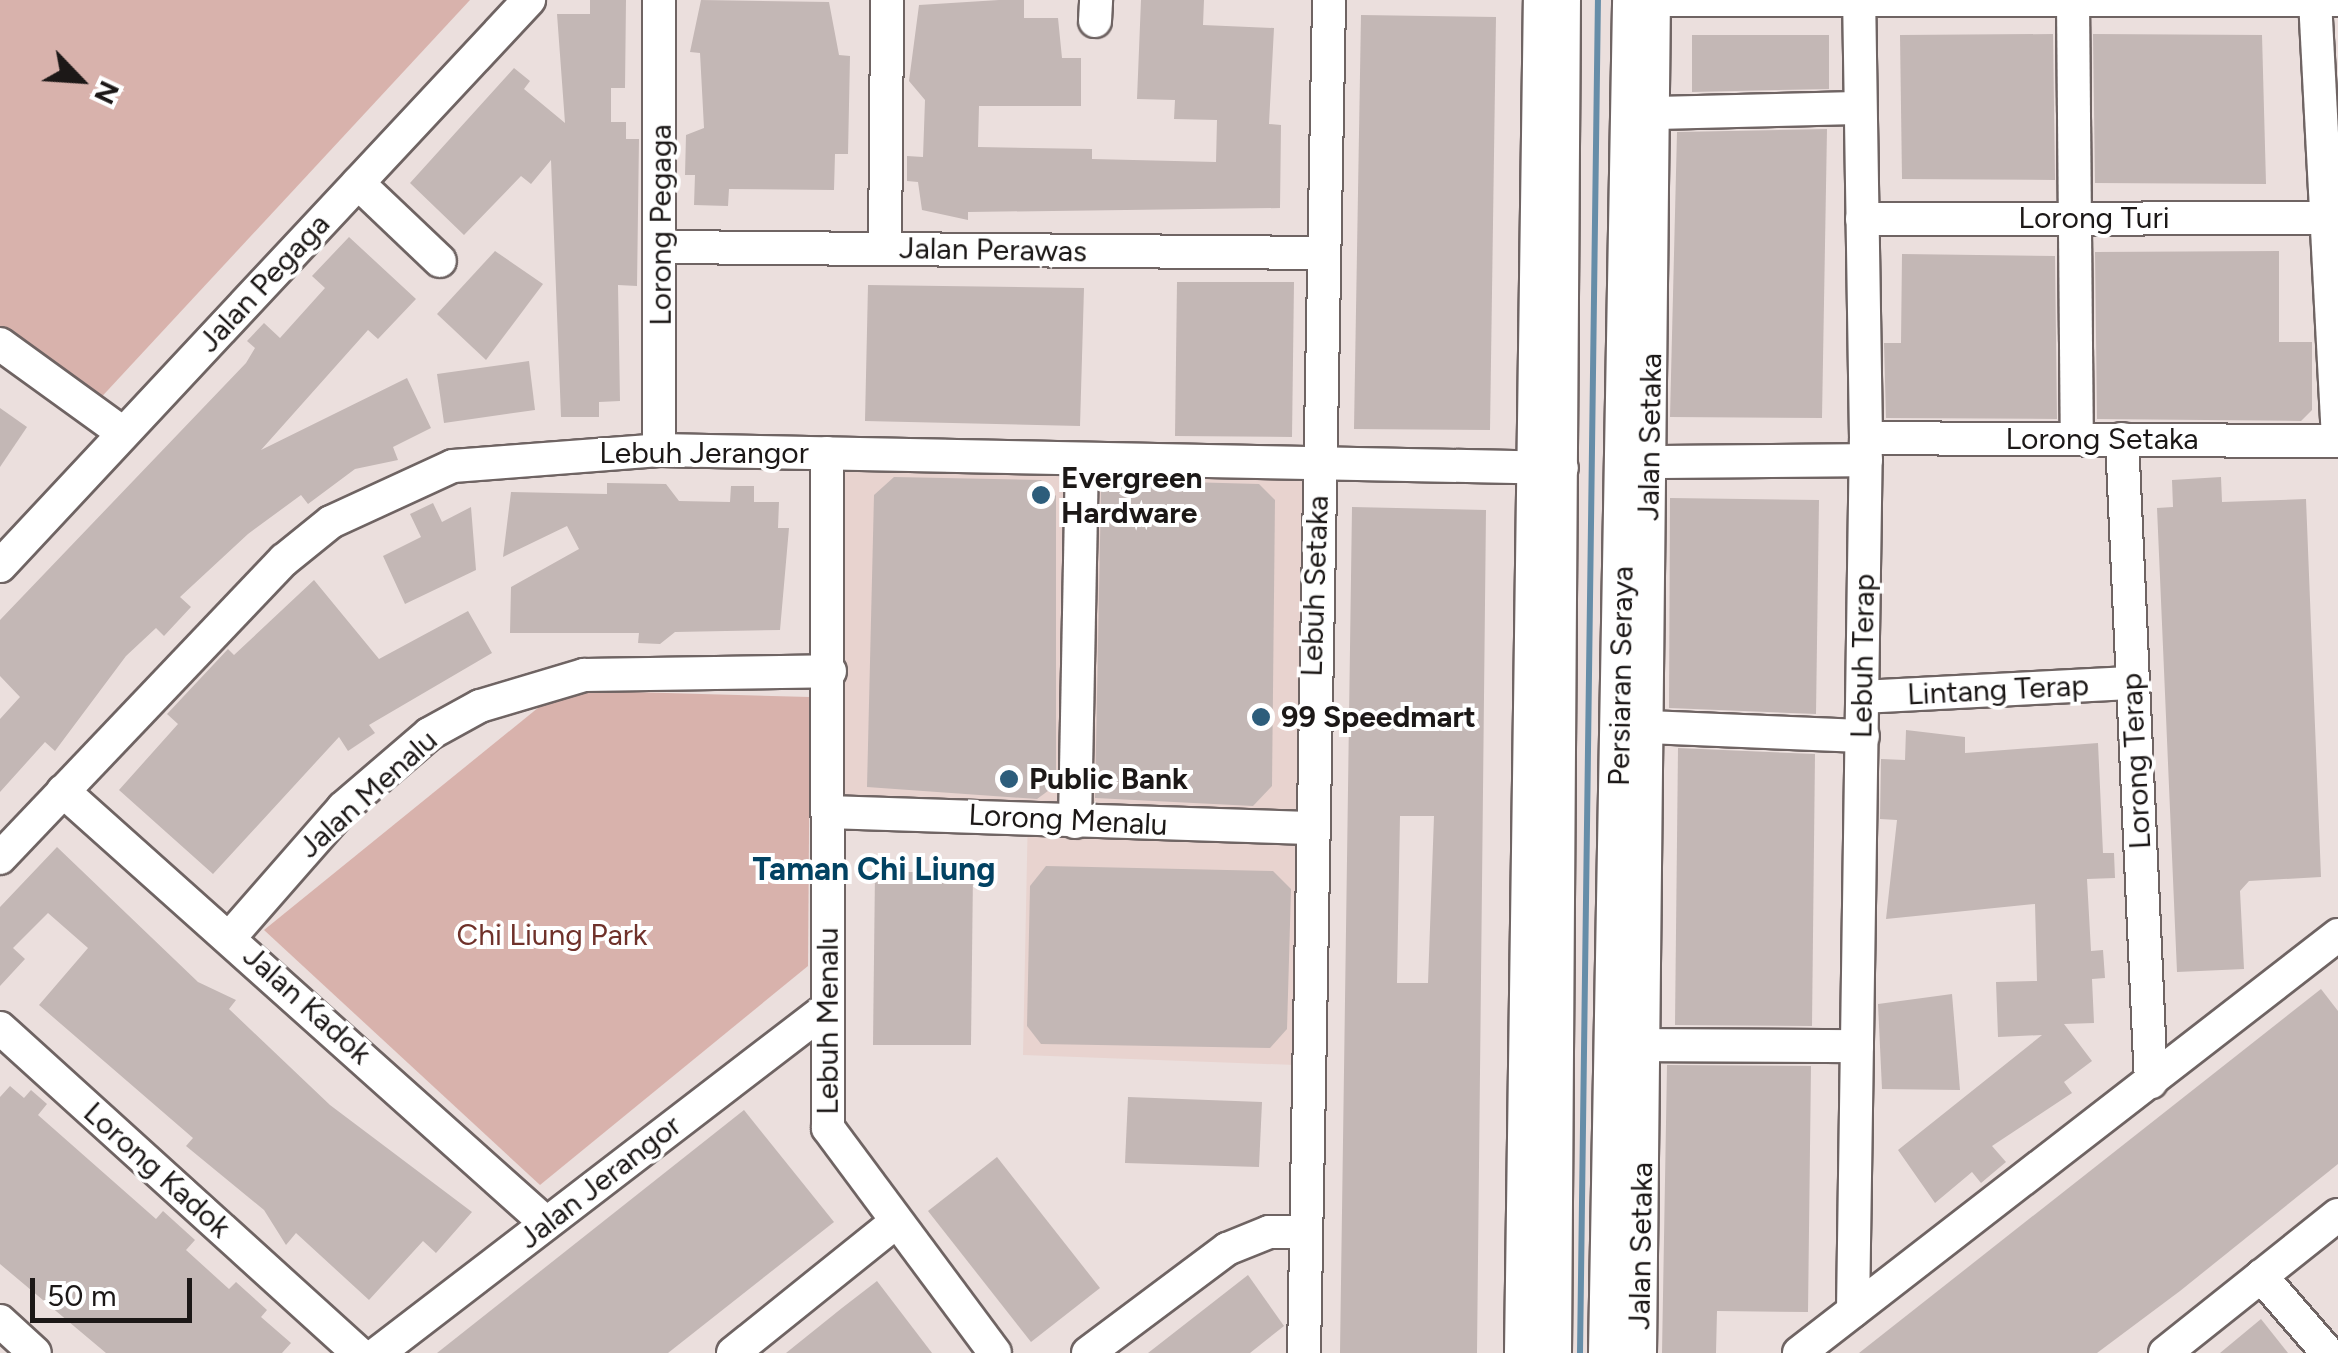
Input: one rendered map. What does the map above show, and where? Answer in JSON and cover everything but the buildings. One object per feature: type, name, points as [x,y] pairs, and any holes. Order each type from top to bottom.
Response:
[{"type":"main road","name":"Persiaran Seraya","points":[[1551,1353],[1546,468],[1560,0]]},
{"type":"main road","name":"Persiaran Seraya","points":[[1609,1353],[1633,0]]},
{"type":"street","name":"Jalan Pegaga","points":[[0,566],[105,422],[358,183],[528,0]]},
{"type":"street","name":"Lorong Pegaga","points":[[658,450],[663,247],[659,0]]},
{"type":"street","points":[[885,249],[887,0]]},
{"type":"street","name":"Lebuh Setaka","points":[[1304,1353],[1308,828],[1329,0]]},
{"type":"street","name":"Persiaran Seraya","points":[[1521,1353],[1546,468],[1540,0]]},
{"type":"street","name":"Jalan Setaka","points":[[1640,1353],[1654,0]]},
{"type":"street","points":[[1665,0],[2338,0]]},
{"type":"street","points":[[2315,0],[2338,433]]},
{"type":"street","name":"Lebuh Terap","points":[[1853,1311],[1866,449],[1859,1]]},
{"type":"street","points":[[2073,1],[2076,439]]},
{"type":"street","points":[[1653,114],[1860,108]]},
{"type":"street","points":[[358,183],[440,262]]},
{"type":"street","name":"Lorong Turi","points":[[1862,219],[2327,218]]},
{"type":"street","name":"Jalan Perawas","points":[[663,247],[1322,254]]},
{"type":"street","points":[[0,344],[105,422]]},
{"type":"street","name":"Lorong Setaka","points":[[1650,462],[2076,439],[2338,441]]},
{"type":"street","name":"Lorong Terap","points":[[2122,440],[2151,1082]]},
{"type":"street","name":"Lebuh Jerangor","points":[[0,858],[224,616],[331,522],[453,466],[658,450],[1318,467],[1546,468]]},
{"type":"street","name":"Lebuh Menalu","points":[[827,453],[829,812],[822,1012],[828,1128],[892,1225],[994,1353]]},
{"type":"street","points":[[1074,822],[1082,460]]},
{"type":"street","name":"Jalan Menalu","points":[[231,936],[343,808],[428,734],[480,706],[584,675],[830,671]]},
{"type":"street","name":"Lintang Terap","points":[[1864,697],[2133,684]]},
{"type":"street","points":[[1646,727],[1862,736]]},
{"type":"street","name":"Jalan Kadok","points":[[63,791],[231,936],[546,1223]]},
{"type":"street","name":"Lorong Menalu","points":[[829,812],[1308,828]]},
{"type":"street","points":[[1799,1353],[2338,935]]},
{"type":"street","name":"Jalan Jerangor","points":[[378,1353],[822,1012]]},
{"type":"street","name":"Lorong Kadok","points":[[0,1028],[359,1353]]},
{"type":"street","points":[[1643,1044],[1858,1046]]},
{"type":"street","points":[[2165,1353],[2338,1215]]},
{"type":"street","points":[[733,1353],[892,1225]]},
{"type":"street","points":[[1088,1353],[1227,1249],[1268,1232],[1306,1232]]},
{"type":"street","points":[[2261,1276],[2328,1353]]},
{"type":"street","points":[[0,1321],[35,1353]]},
{"type":"shaded area","points":[[837,464],[1311,473],[1295,1065],[1023,1055],[1028,810],[836,805]]},
{"type":"green space","points":[[0,0],[470,0],[95,404],[0,334]]},
{"type":"green space","name":"Chi Liung Park","points":[[560,690],[810,697],[808,966],[540,1185],[264,930]]},
{"type":"waterway","points":[[1580,1353],[1598,0]]},
{"type":"place","name":"Evergreen Hardware","points":[[1041,495]]},
{"type":"place","name":"99 Speedmart","points":[[1261,717]]},
{"type":"place","name":"Public Bank","points":[[1009,779]]},
{"type":"district","name":"Taman Chi Liung","points":[[874,869]]}]
